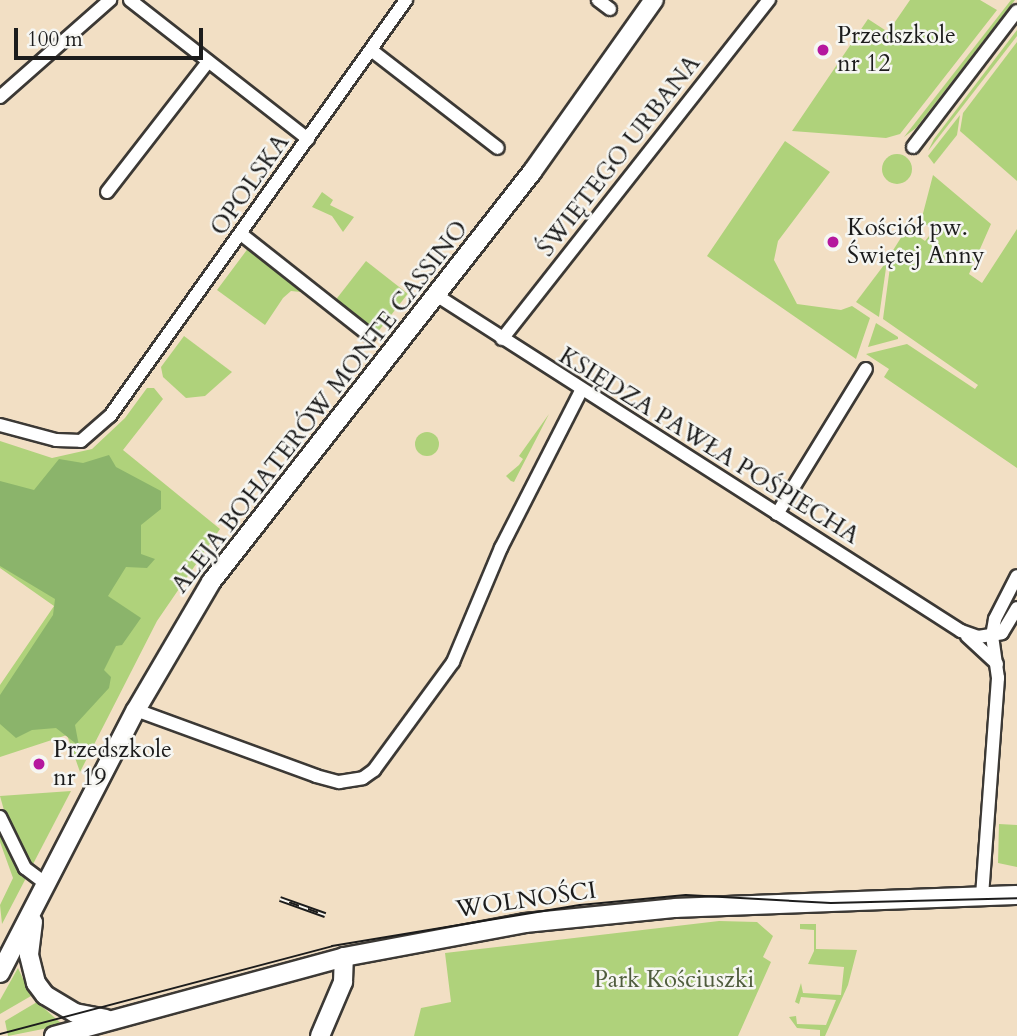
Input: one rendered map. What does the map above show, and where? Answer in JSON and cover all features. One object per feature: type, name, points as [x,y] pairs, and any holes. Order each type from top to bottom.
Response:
[{"type":"street","points":[[130,0],[309,139]]},
{"type":"street","name":"OPOLSKA","points":[[0,425],[56,440],[81,441],[127,395],[406,0]]},
{"type":"street","points":[[598,0],[610,9]]},
{"type":"street","name":"ALEJA BOHATERÓW MONTE CASSINO","points":[[0,973],[136,710],[225,562],[531,172],[654,0]]},
{"type":"street","name":"ŚWIĘTEGO URBANA","points":[[502,339],[769,0]]},
{"type":"street","points":[[0,97],[104,2]]},
{"type":"street","points":[[913,147],[1017,11]]},
{"type":"street","points":[[371,50],[499,148]]},
{"type":"street","points":[[107,192],[208,62]]},
{"type":"street","points":[[241,233],[369,335]]},
{"type":"street","name":"KSIĘDZA PAWŁA POŚPIECHA","points":[[436,295],[581,391],[961,631],[998,667]]},
{"type":"street","points":[[777,514],[866,369]]},
{"type":"street","points":[[136,710],[327,779],[351,782],[374,770],[453,662],[501,548],[581,391]]},
{"type":"street","points":[[982,896],[998,667],[992,636],[995,619],[1017,576]]},
{"type":"street","points":[[992,636],[1006,629],[1017,608]]},
{"type":"street","name":"KSIĘDZA PAWŁA POŚPIECHA","points":[[961,631],[992,636]]},
{"type":"street","points":[[0,817],[25,868],[46,884]]},
{"type":"street","name":"WOLNOŚCI","points":[[54,1036],[344,957],[525,923],[622,911],[1017,895]]},
{"type":"street","name":"ALEJA BOHATERÓW MONTE CASSINO","points":[[37,902],[29,954],[40,989],[56,1004],[75,1013],[122,1018]]},
{"type":"street","points":[[320,1036],[343,982],[344,957]]},
{"type":"green space","points":[[910,0],[980,0],[997,10],[900,134],[886,138],[792,131],[868,19],[888,32]]},
{"type":"green space","points":[[1011,0],[1015,0],[916,128],[904,137]]},
{"type":"green space","points":[[1017,30],[1017,36],[928,151],[934,139]]},
{"type":"green space","points":[[1017,42],[1017,181],[960,131],[963,113]]},
{"type":"green space","points":[[960,115],[957,135],[934,164],[928,156]]},
{"type":"green space","points":[[785,141],[830,172],[778,241],[774,260],[797,304],[841,310],[852,306],[870,318],[856,359],[707,256]]},
{"type":"green space","points":[[897,154],[908,158],[912,169],[908,180],[897,184],[886,180],[882,169],[886,158]]},
{"type":"green space","points":[[933,175],[991,224],[969,274],[982,283],[1017,229],[1017,468],[884,377],[889,369],[866,354],[907,344],[975,389],[978,385],[883,319],[892,252],[907,228],[925,241],[934,230],[921,221]]},
{"type":"green space","points":[[322,192],[333,200],[330,205],[354,217],[343,232],[332,216],[312,207]]},
{"type":"green space","points":[[249,247],[301,292],[291,291],[283,298],[265,325],[217,290]]},
{"type":"green space","points":[[366,261],[408,294],[377,333],[335,300]]},
{"type":"green space","points":[[887,261],[879,317],[856,302]]},
{"type":"green space","points":[[876,323],[898,337],[898,339],[868,347]]},
{"type":"green space","points":[[184,336],[232,372],[205,396],[186,398],[163,377],[161,367]]},
{"type":"green space","points":[[147,388],[154,388],[163,399],[123,450],[220,529],[157,621],[80,772],[67,735],[0,757],[0,685],[54,606],[0,568],[0,441],[52,458],[92,449],[125,418]]},
{"type":"green space","points":[[549,414],[514,482],[511,481],[506,476],[519,465],[523,459],[519,456]]},
{"type":"green space","points":[[427,432],[436,435],[439,444],[436,453],[427,456],[418,453],[415,444],[418,435]]},
{"type":"green space","points":[[109,455],[116,467],[161,491],[161,509],[141,525],[141,554],[155,559],[147,568],[126,567],[108,596],[141,618],[122,645],[116,646],[104,670],[111,677],[109,688],[75,725],[79,746],[56,728],[32,730],[16,738],[0,724],[0,695],[53,615],[55,599],[0,566],[0,481],[34,490],[59,459],[83,463]]},
{"type":"green space","points":[[71,791],[32,866],[7,821],[0,796]]},
{"type":"green space","points":[[999,824],[1017,825],[1017,867],[998,863]]},
{"type":"green space","points":[[0,825],[26,878],[2,924],[0,905],[13,878],[0,842]]},
{"type":"green space","name":"Park Kościuszki","points":[[719,921],[757,922],[773,936],[763,957],[771,962],[738,1036],[414,1036],[421,1008],[451,1002],[445,953]]},
{"type":"green space","points":[[800,924],[816,924],[816,949],[857,950],[848,985],[825,1036],[820,1036],[820,1030],[797,1028],[789,1017],[796,1016],[797,1024],[826,1025],[836,1000],[801,997],[799,1004],[795,1002],[801,983],[803,993],[841,995],[844,967],[808,964],[814,951],[814,930],[800,929]]},
{"type":"green space","points":[[18,968],[31,996],[0,1014],[0,1000]]},
{"type":"green space","points":[[37,1002],[63,1025],[8,1036],[5,1021]]},
{"type":"tram line","points":[[0,1034],[332,946],[580,905],[686,895],[831,903],[1017,898]]},
{"type":"railway","points":[[280,899],[325,915]]},
{"type":"place","name":"Przedszkole nr 12","points":[[823,50]]},
{"type":"place","name":"Kościół pw. Świętej Anny","points":[[833,242]]},
{"type":"place","name":"Przedszkole nr 19","points":[[39,764]]}]
